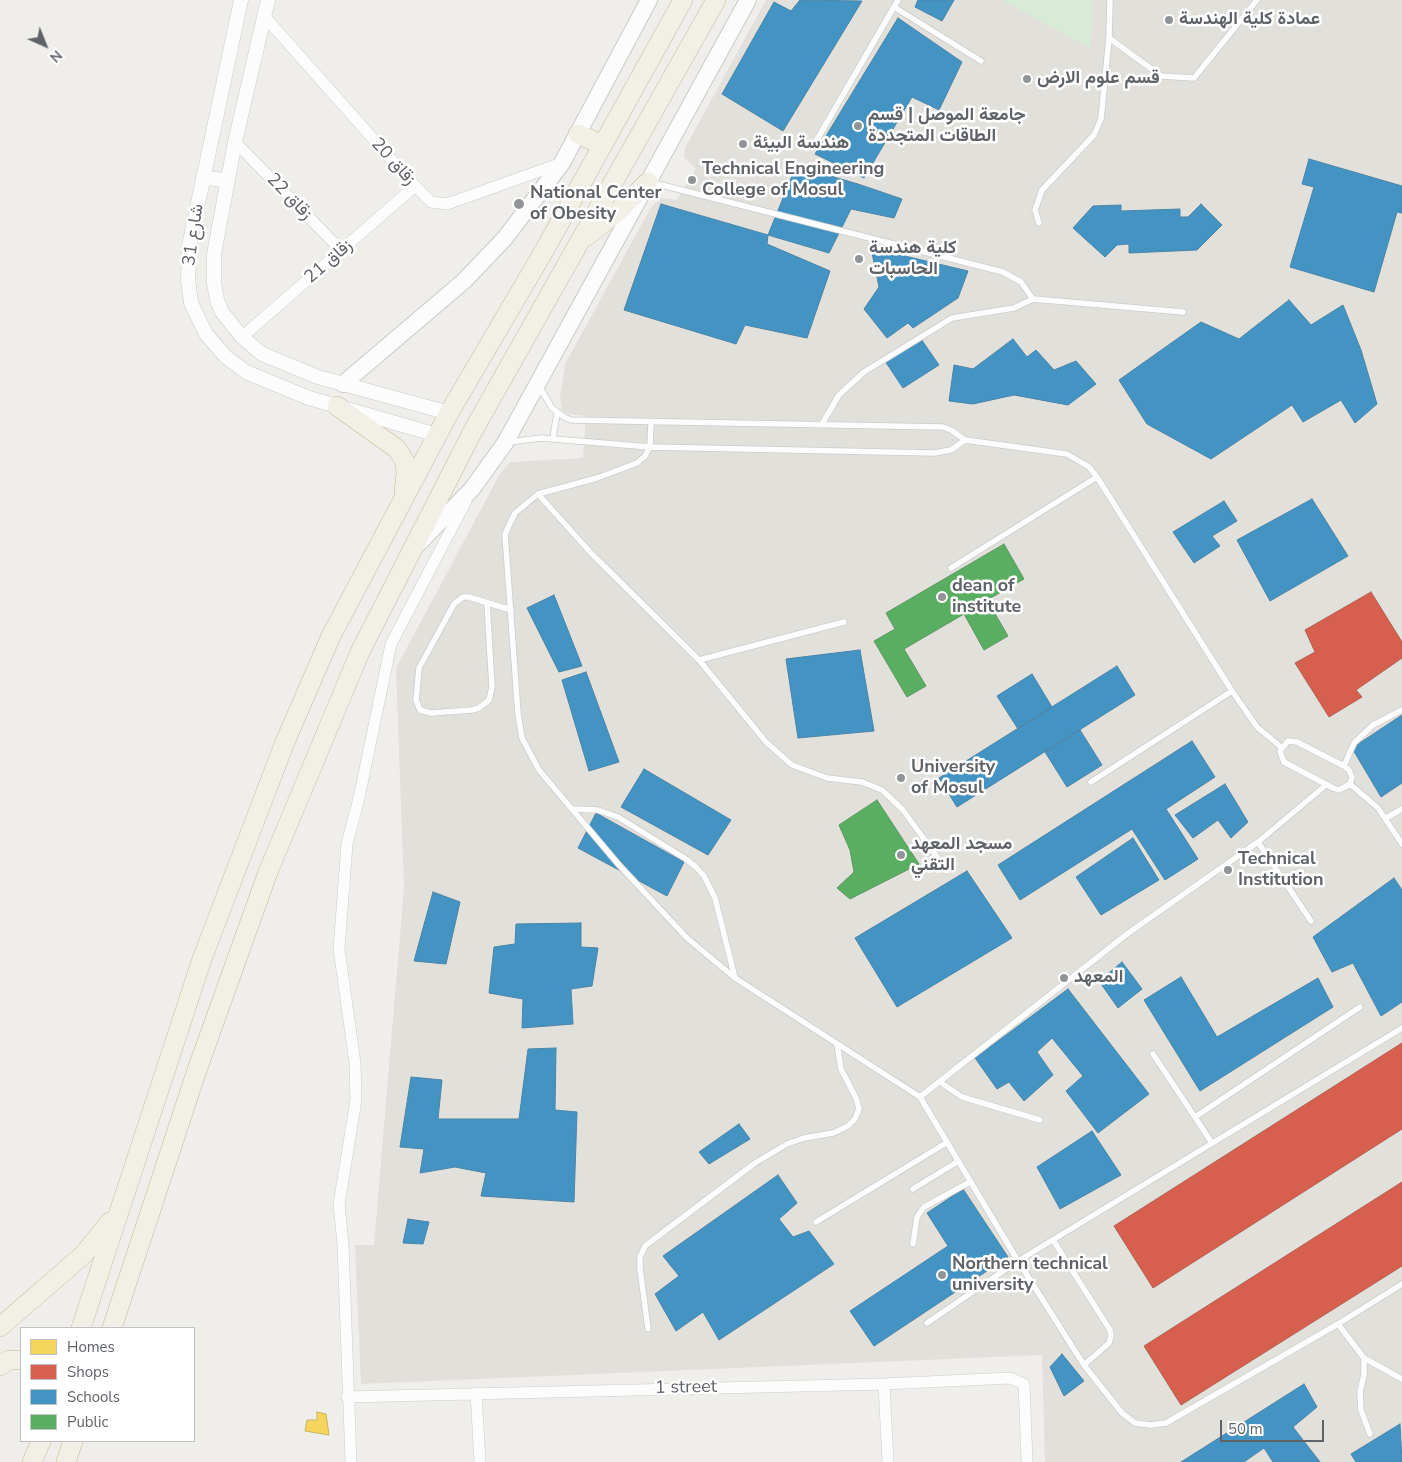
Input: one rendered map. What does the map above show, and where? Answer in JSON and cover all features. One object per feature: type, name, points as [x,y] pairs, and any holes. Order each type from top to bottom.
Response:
[{"type":"highway","points":[[81,1327],[199,968],[285,742],[331,636],[449,413],[603,145],[683,0]]},
{"type":"highway","points":[[112,1327],[198,1070],[268,872],[360,652],[474,429],[716,0]]},
{"type":"highway","points":[[578,134],[603,145]]},
{"type":"highway","points":[[580,242],[615,214],[648,182]]},
{"type":"highway","points":[[337,406],[397,449],[405,461],[406,473],[403,498]]},
{"type":"highway","points":[[0,1327],[93,1244],[111,1220],[129,1180]]},
{"type":"highway","points":[[0,1366],[9,1360],[20,1360]]},
{"type":"highway","points":[[32,1462],[37,1442]]},
{"type":"highway","points":[[32,1462],[41,1442]]},
{"type":"highway","points":[[66,1462],[73,1442]]},
{"type":"main road","points":[[343,384],[485,260],[511,230],[562,163],[648,0]]},
{"type":"main road","points":[[414,548],[472,490],[505,443],[748,0]]},
{"type":"street","name":"شارع 31","points":[[241,0],[189,246],[188,279],[191,303],[206,334],[226,357],[246,372],[309,398],[437,435]]},
{"type":"street","name":"شارع 31","points":[[268,0],[235,142],[214,254],[214,283],[217,300],[222,312],[242,337],[262,354],[318,377],[449,413]]},
{"type":"street","name":"زقاق 20","points":[[265,16],[415,186],[432,202],[447,204],[562,163]]},
{"type":"street","name":"زقاق 22","points":[[235,142],[342,251]]},
{"type":"street","points":[[203,177],[228,181]]},
{"type":"street","name":"زقاق 21","points":[[242,337],[415,186]]},
{"type":"street","points":[[191,303],[217,300]]},
{"type":"street","points":[[309,398],[318,377]]},
{"type":"street","points":[[351,1462],[347,1397],[343,1244],[339,1204],[356,1100],[355,1063],[339,949],[347,844],[359,798],[391,644],[472,490]]},
{"type":"street","name":"1 street","points":[[347,1397],[884,1384],[1010,1378],[1024,1384],[1027,1462]]},
{"type":"street","points":[[884,1384],[888,1462]]},
{"type":"street","points":[[476,1394],[480,1462]]},
{"type":"lane","points":[[815,143],[898,0]]},
{"type":"lane","points":[[1038,223],[1035,210],[1042,190],[1052,176],[1094,135],[1101,119],[1109,38],[1110,0]]},
{"type":"lane","points":[[1109,38],[1161,76],[1194,78],[1257,0]]},
{"type":"lane","points":[[894,6],[981,61]]},
{"type":"lane","points":[[648,182],[1004,272],[1021,282],[1033,299]]},
{"type":"lane","points":[[822,424],[839,395],[864,372],[952,318],[1014,308],[1033,299],[1184,312]]},
{"type":"lane","points":[[538,384],[557,413],[572,420],[942,427],[951,430],[965,440],[1067,454],[1089,467],[1097,477],[1232,691],[1258,727],[1281,747]]},
{"type":"lane","points":[[553,438],[557,413]]},
{"type":"lane","points":[[651,422],[650,447],[646,456],[637,463],[622,470],[538,494],[515,513],[505,534],[518,714],[522,738],[532,760],[650,900],[687,938],[735,978],[920,1097],[957,1162],[1084,1365],[1122,1413],[1135,1423],[1150,1425],[1166,1423],[1338,1324],[1402,1284]]},
{"type":"lane","points":[[505,443],[528,438],[553,438],[650,447],[934,453],[951,450],[965,440]]},
{"type":"lane","points":[[951,568],[1097,477]]},
{"type":"lane","points":[[538,494],[592,553],[699,660],[766,742],[792,765],[827,778],[862,782],[882,790],[903,810],[947,871]]},
{"type":"lane","points":[[487,603],[492,687],[489,700],[479,708],[472,710],[431,714],[420,710],[416,700],[419,668],[454,604],[463,597],[469,597],[511,610]]},
{"type":"lane","points":[[699,660],[844,622]]},
{"type":"lane","points":[[1091,782],[1232,691]]},
{"type":"lane","points":[[1344,766],[1354,743],[1373,725],[1402,710]]},
{"type":"lane","points":[[1288,741],[1297,742],[1344,766],[1352,776],[1350,784],[1346,788],[1339,790],[1284,762],[1280,755],[1281,747],[1288,741]]},
{"type":"lane","points":[[1350,784],[1370,799],[1386,818],[1402,844]]},
{"type":"lane","points":[[920,1097],[1128,934],[1258,842],[1326,785]]},
{"type":"lane","points":[[572,809],[598,810],[618,817],[686,858],[696,867],[704,876],[716,898],[735,978]]},
{"type":"lane","points":[[1386,818],[1402,809]]},
{"type":"lane","points":[[1258,842],[1311,921]]},
{"type":"lane","points":[[1194,1117],[1360,1007]]},
{"type":"lane","points":[[927,1323],[1018,1261],[1402,1028]]},
{"type":"lane","points":[[648,1329],[640,1268],[640,1257],[645,1246],[763,1159],[787,1144],[804,1138],[833,1133],[848,1126],[855,1119],[859,1109],[856,1098],[841,1070],[837,1044]]},
{"type":"lane","points":[[1153,1054],[1212,1144]]},
{"type":"lane","points":[[940,1082],[962,1097],[1040,1120]]},
{"type":"lane","points":[[816,1222],[946,1143]]},
{"type":"lane","points":[[913,1189],[957,1162]]},
{"type":"lane","points":[[913,1244],[917,1217],[924,1207],[970,1182]]},
{"type":"lane","points":[[1053,1240],[1110,1330],[1109,1343],[1084,1365]]},
{"type":"lane","points":[[1338,1324],[1364,1358],[1402,1379]]},
{"type":"lane","points":[[1364,1358],[1364,1375],[1360,1392],[1361,1410],[1370,1434]]},
{"type":"shaded area","name":"University of Mosul","points":[[766,0],[1402,0],[1402,1462],[1045,1462],[1042,1355],[361,1384],[355,1245],[374,1245],[404,888],[396,668],[500,474],[510,462],[583,458],[586,416],[562,413],[560,397],[565,364],[650,209],[660,198],[677,200],[696,169],[684,157],[685,148]]},
{"type":"green space","points":[[1002,0],[1093,0],[1090,48]]},
{"type":"building: Homes","points":[[317,1412],[326,1414],[329,1435],[305,1431],[307,1420],[317,1420]]},
{"type":"building: Shops","points":[[1371,592],[1402,642],[1402,658],[1356,690],[1362,697],[1329,717],[1295,663],[1315,652],[1305,630]]},
{"type":"building: Shops","points":[[1402,1043],[1402,1129],[1153,1288],[1114,1226]]},
{"type":"building: Shops","points":[[1402,1182],[1402,1266],[1181,1405],[1144,1346]]},
{"type":"building: Schools","points":[[800,0],[862,1],[783,131],[722,94],[774,2],[791,11]]},
{"type":"building: Schools","points":[[918,0],[954,0],[942,21],[915,7]]},
{"type":"building: Schools","points":[[898,18],[962,62],[939,110],[912,97],[864,178],[815,154]]},
{"type":"building: Schools","points":[[1309,159],[1402,186],[1402,213],[1397,212],[1374,292],[1290,267],[1314,187],[1302,184]]},
{"type":"building: Schools","points":[[796,166],[902,199],[894,218],[851,209],[829,253],[768,235]]},
{"type":"building: Schools","points":[[661,204],[768,235],[767,244],[830,271],[807,338],[745,325],[736,344],[624,310]]},
{"type":"building: Schools","points":[[1201,204],[1222,225],[1197,250],[1129,253],[1129,244],[1117,245],[1105,257],[1073,228],[1093,206],[1121,205],[1121,211],[1180,209],[1180,217],[1188,217]]},
{"type":"building: Schools","points":[[871,248],[968,271],[958,298],[913,328],[908,323],[887,338],[864,309],[879,287]]},
{"type":"building: Schools","points":[[1289,300],[1311,325],[1343,305],[1361,350],[1377,404],[1355,423],[1341,400],[1303,422],[1292,405],[1211,459],[1147,424],[1119,380],[1201,322],[1239,339]]},
{"type":"building: Schools","points":[[919,336],[939,365],[903,388],[885,361]]},
{"type":"building: Schools","points":[[1013,339],[1027,357],[1036,350],[1054,370],[1076,361],[1096,384],[1068,405],[1014,395],[973,404],[949,401],[954,365],[973,369]]},
{"type":"building: Schools","points":[[1312,499],[1348,556],[1270,601],[1237,540]]},
{"type":"building: Schools","points":[[1224,501],[1237,521],[1212,536],[1220,546],[1194,563],[1173,532]]},
{"type":"building: Schools","points":[[554,595],[582,666],[559,672],[527,608]]},
{"type":"building: Schools","points":[[860,650],[874,731],[798,738],[786,659]]},
{"type":"building: Schools","points":[[1117,666],[1135,695],[957,807],[939,778]]},
{"type":"building: Schools","points":[[586,672],[619,762],[589,771],[562,680]]},
{"type":"building: Schools","points":[[1032,674],[1052,707],[1018,729],[997,696]]},
{"type":"building: Schools","points":[[1402,715],[1402,783],[1381,797],[1352,748]]},
{"type":"building: Schools","points":[[1080,730],[1102,765],[1067,787],[1045,752]]},
{"type":"building: Schools","points":[[1192,741],[1215,777],[1166,809],[1198,859],[1165,880],[1132,829],[1020,900],[998,865]]},
{"type":"building: Schools","points":[[644,769],[731,820],[708,855],[621,807]]},
{"type":"building: Schools","points":[[1225,784],[1248,822],[1231,838],[1218,820],[1193,838],[1175,815]]},
{"type":"building: Schools","points":[[596,813],[684,862],[667,896],[578,848]]},
{"type":"building: Schools","points":[[1133,838],[1159,880],[1101,915],[1076,877]]},
{"type":"building: Schools","points":[[967,871],[1012,938],[897,1007],[855,938]]},
{"type":"building: Schools","points":[[1394,878],[1402,890],[1402,1002],[1381,1016],[1353,963],[1332,972],[1313,937]]},
{"type":"building: Schools","points":[[433,892],[460,902],[446,964],[414,961]]},
{"type":"building: Schools","points":[[581,923],[581,947],[598,948],[592,986],[571,989],[573,1024],[522,1028],[523,999],[489,993],[494,947],[515,944],[516,924]]},
{"type":"building: Schools","points":[[1122,962],[1142,989],[1118,1008],[1099,981]]},
{"type":"building: Schools","points":[[1181,977],[1217,1037],[1318,978],[1333,1007],[1200,1091],[1144,1000]]},
{"type":"building: Schools","points":[[1068,989],[1149,1094],[1098,1133],[1066,1091],[1083,1076],[1052,1038],[1037,1052],[1053,1075],[1024,1101],[1009,1082],[997,1089],[975,1058]]},
{"type":"building: Schools","points":[[556,1048],[555,1110],[577,1112],[574,1202],[481,1196],[486,1173],[455,1167],[420,1173],[424,1149],[400,1147],[411,1077],[442,1080],[438,1119],[519,1119],[528,1049]]},
{"type":"building: Schools","points":[[739,1124],[750,1139],[709,1164],[699,1152]]},
{"type":"building: Schools","points":[[1092,1131],[1121,1175],[1060,1209],[1037,1167]]},
{"type":"building: Schools","points":[[778,1175],[797,1203],[779,1219],[793,1237],[809,1231],[834,1264],[719,1340],[703,1312],[676,1331],[655,1294],[679,1276],[663,1256]]},
{"type":"building: Schools","points":[[963,1189],[1008,1257],[874,1346],[850,1311],[948,1246],[927,1213]]},
{"type":"building: Schools","points":[[408,1219],[429,1222],[423,1244],[403,1243]]},
{"type":"building: Schools","points":[[1062,1354],[1084,1381],[1064,1396],[1050,1367]]},
{"type":"building: Schools","points":[[1304,1384],[1317,1407],[1293,1427],[1320,1462],[1273,1462],[1264,1448],[1244,1462],[1181,1462]]},
{"type":"building: Schools","points":[[1400,1424],[1402,1462],[1356,1462],[1351,1454]]},
{"type":"building: Public","points":[[1004,544],[1024,579],[987,600],[1008,636],[984,650],[964,614],[904,649],[926,686],[907,697],[874,641],[895,629],[886,613]]},
{"type":"building: Public","points":[[877,800],[919,864],[850,899],[837,888],[854,872],[850,850],[839,825]]},
{"type":"place","name":"عمادة كلية الهندسة","points":[[1169,20]]},
{"type":"place","name":"قسم علوم الارض","points":[[1027,79]]},
{"type":"place","name":"جامعة الموصل | قسم الطاقات المتجددة","points":[[858,126]]},
{"type":"place","name":"هندسة البيئة","points":[[743,144]]},
{"type":"place","name":"Technical Engineering College of Mosul","points":[[692,180]]},
{"type":"place","name":"National Center of Obesity","points":[[519,204]]},
{"type":"place","name":"كلية هندسة الحاسبات","points":[[859,259]]},
{"type":"place","name":"dean of institute","points":[[942,597]]},
{"type":"place","name":"University of Mosul","points":[[901,778]]},
{"type":"place","name":"مسجد المعهد التقني","points":[[901,855]]},
{"type":"place","name":"Technical Institution","points":[[1228,870]]},
{"type":"place","name":"المعهد","points":[[1064,978]]},
{"type":"place","name":"Northern technical university","points":[[942,1275]]}]
